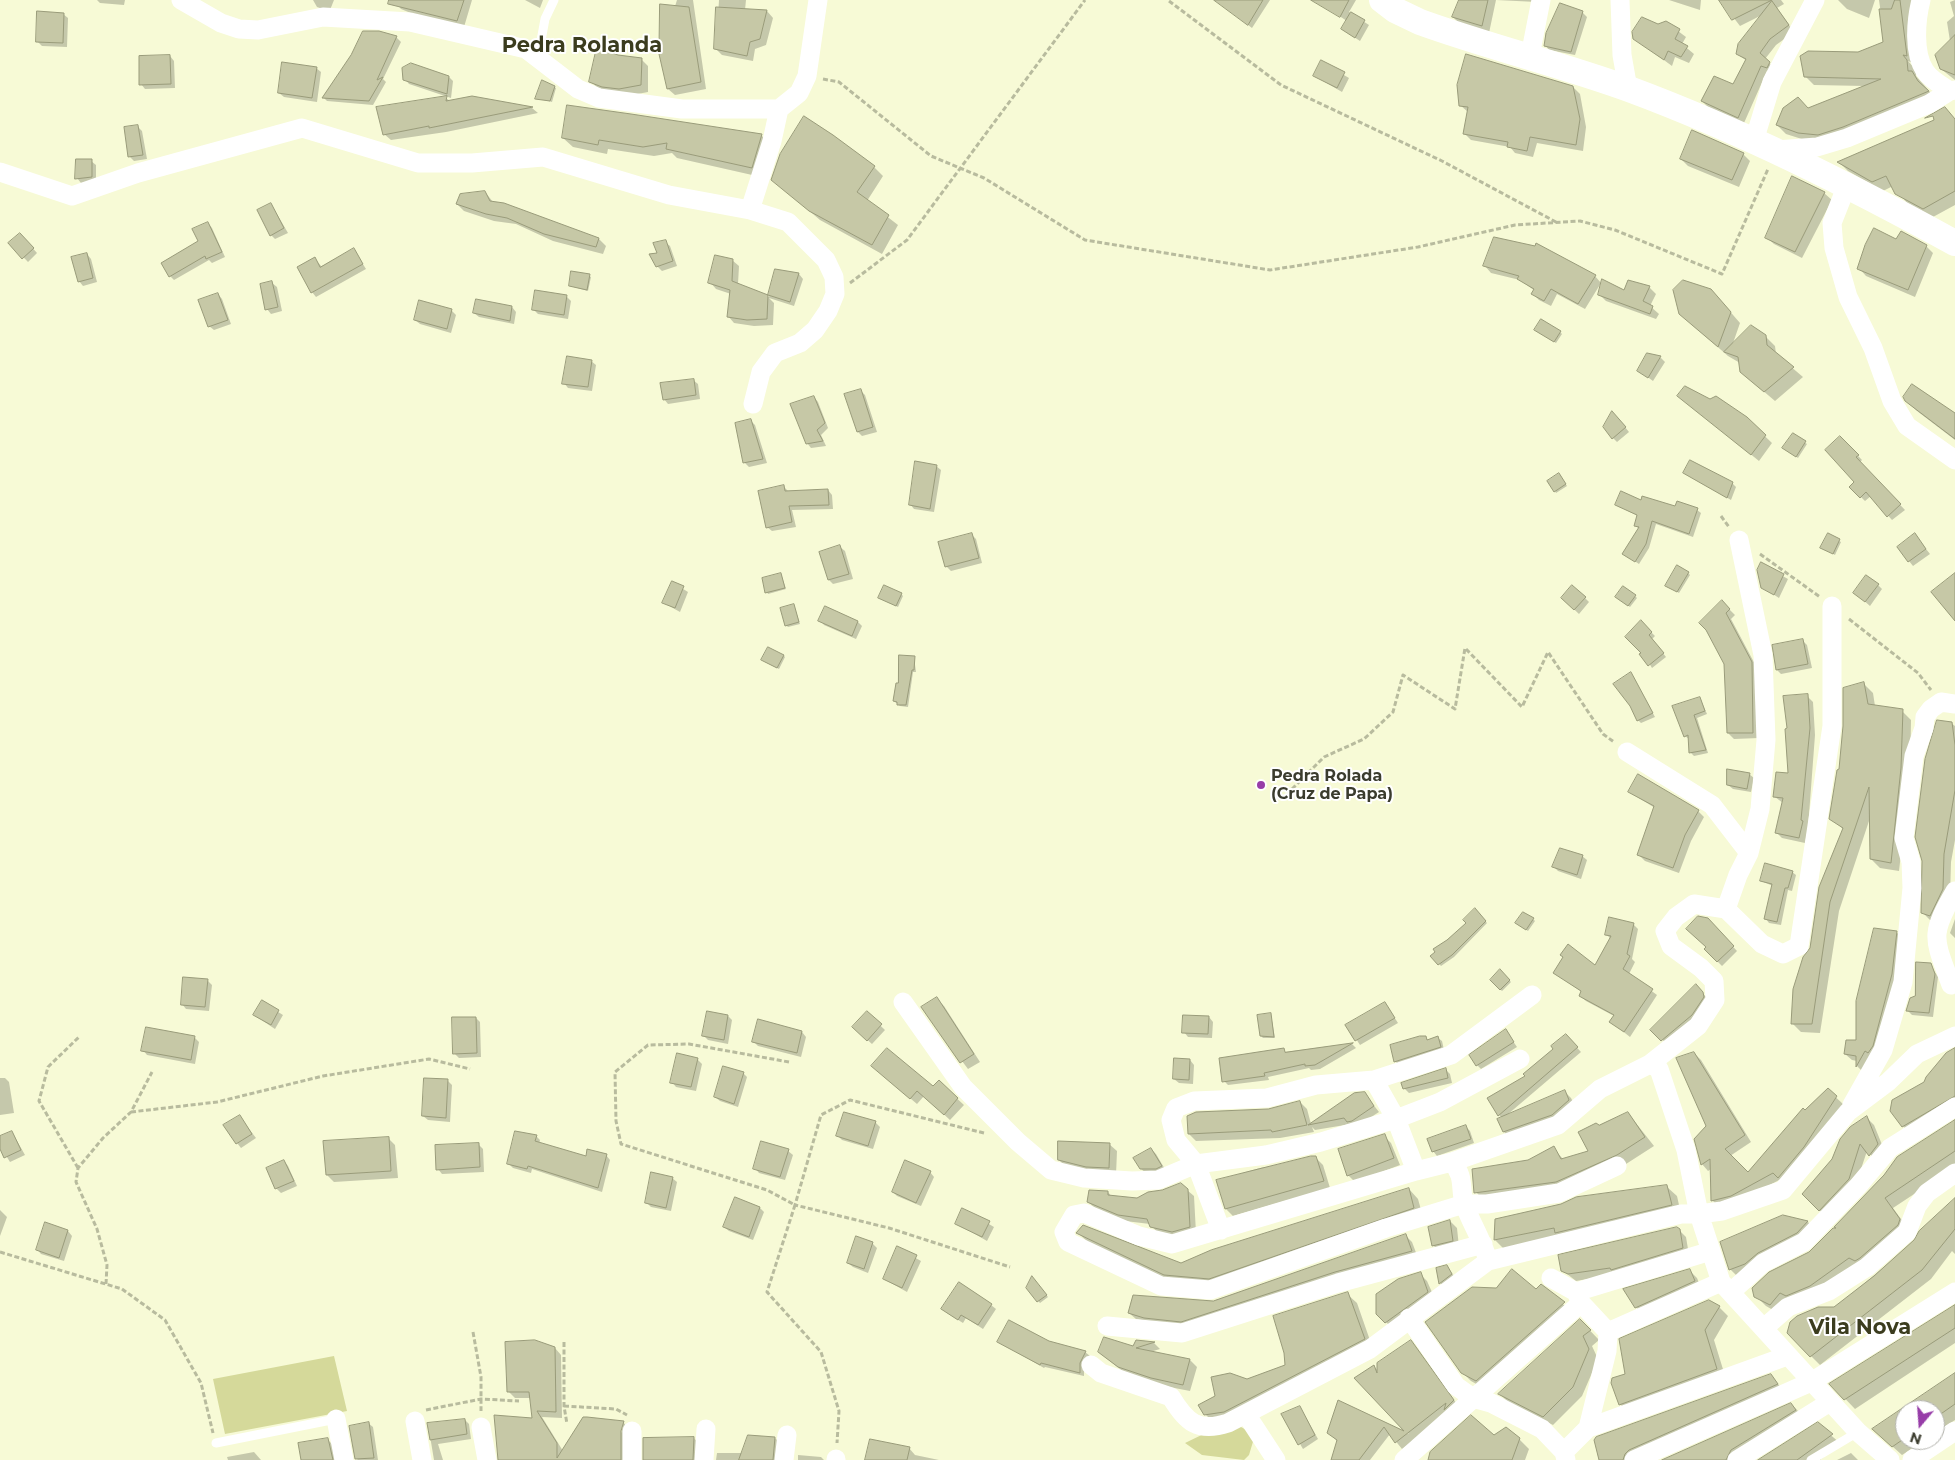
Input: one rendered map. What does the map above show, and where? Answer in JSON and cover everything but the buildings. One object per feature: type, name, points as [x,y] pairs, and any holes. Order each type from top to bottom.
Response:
[{"type":"main road","points":[[1382,0],[1395,10],[1420,22],[1628,89],[1765,145],[1955,243]]},
{"type":"street","points":[[181,0],[220,23],[239,29],[258,30],[323,17],[410,22],[526,48],[578,89],[599,98],[682,109],[779,108],[800,93],[807,76],[818,0]]},
{"type":"street","points":[[1530,56],[1541,0]]},
{"type":"street","points":[[1620,0],[1622,55],[1628,89]]},
{"type":"street","points":[[1815,0],[1772,82],[1765,145],[1818,147],[1847,138],[1929,104],[1952,91]]},
{"type":"street","points":[[1921,0],[1918,51],[1924,70],[1936,82],[1952,91]]},
{"type":"street","points":[[750,210],[772,141],[779,108]]},
{"type":"street","points":[[0,172],[72,196],[138,173],[302,128],[418,163],[472,163],[543,157],[669,195],[750,210],[788,222],[826,260],[834,277],[835,294],[828,311],[815,330],[800,343],[775,353],[761,372],[753,404]]},
{"type":"street","points":[[1847,186],[1832,223],[1834,248],[1848,297],[1873,348],[1892,401],[1907,426],[1955,460]]},
{"type":"street","points":[[1726,909],[1738,875],[1749,853],[1760,809],[1766,740],[1763,655],[1739,540]]},
{"type":"street","points":[[1617,1166],[1559,1193],[1487,1204],[1464,1204],[1386,1228],[1210,1290],[1160,1286],[1068,1242],[1064,1232],[1074,1214],[1084,1213],[1139,1236],[1172,1244],[1416,1170],[1452,1162],[1558,1125],[1600,1089],[1650,1064],[1698,1026],[1715,1000],[1714,981],[1701,968],[1671,946],[1665,931],[1676,917],[1694,904],[1726,909],[1762,944],[1783,954],[1799,946],[1832,726],[1832,606]]},
{"type":"street","points":[[1107,1326],[1182,1333],[1338,1283],[1681,1214],[1722,1211],[1784,1190],[1848,1112],[1883,1050],[1903,982],[1912,888],[1911,862],[1904,838],[1914,756],[1924,728],[1925,717],[1931,708],[1941,702],[1955,704]]},
{"type":"street","points":[[1627,752],[1712,805],[1749,853]]},
{"type":"street","points":[[1954,986],[1936,939],[1939,920],[1955,891]]},
{"type":"street","points":[[1221,1230],[1196,1164],[1176,1140],[1172,1120],[1176,1108],[1194,1100],[1267,1098],[1316,1085],[1374,1080],[1451,1055],[1532,995]]},
{"type":"street","points":[[903,1002],[963,1087],[1018,1142],[1051,1170],[1084,1178],[1132,1181],[1158,1180],[1196,1164],[1266,1156],[1321,1142],[1440,1102],[1520,1059]]},
{"type":"street","points":[[1848,1112],[1888,1082],[1917,1054],[1955,1036]]},
{"type":"street","points":[[1650,1064],[1659,1069],[1686,1150],[1699,1214],[1711,1251],[1726,1287],[1858,1432],[1890,1460]]},
{"type":"street","points":[[1374,1080],[1396,1118],[1416,1170]]},
{"type":"street","points":[[1608,1332],[1726,1287],[1763,1263],[1804,1242],[1858,1186],[1890,1148],[1955,1107]]},
{"type":"street","points":[[1452,1162],[1461,1172],[1464,1204],[1486,1252]]},
{"type":"street","points":[[1764,1328],[1788,1307],[1829,1291],[1867,1267],[1907,1232],[1917,1206],[1927,1193],[1955,1173]]},
{"type":"street","points":[[1404,1460],[1473,1398],[1578,1298],[1711,1251]]},
{"type":"street","points":[[1091,1365],[1101,1373],[1171,1397],[1183,1417],[1202,1427],[1216,1427],[1246,1414],[1370,1349],[1486,1252]]},
{"type":"street","points":[[1409,1318],[1456,1386],[1473,1398],[1491,1403],[1542,1429],[1565,1456],[1588,1428],[1607,1351],[1608,1332],[1578,1298],[1550,1278]]},
{"type":"street","points":[[1634,1460],[1812,1382],[1955,1292]]},
{"type":"street","points":[[1588,1428],[1787,1356]]},
{"type":"street","points":[[1737,1460],[1830,1402]]},
{"type":"street","points":[[1246,1414],[1276,1460]]},
{"type":"street","points":[[336,1419],[344,1460]]},
{"type":"street","points":[[415,1421],[422,1460]]},
{"type":"street","points":[[482,1427],[487,1460]]},
{"type":"street","points":[[704,1460],[706,1429]]},
{"type":"street","points":[[632,1431],[632,1460]]},
{"type":"street","points":[[1912,1460],[1955,1431]]},
{"type":"street","points":[[784,1460],[787,1435]]},
{"type":"lane","points":[[538,57],[544,19],[554,0]]},
{"type":"lane","points":[[216,1443],[336,1419]]},
{"type":"lane","points":[[1810,1460],[1858,1432]]},
{"type":"path","points":[[835,294],[907,240],[1085,0]]},
{"type":"path","points":[[1169,0],[1281,85],[1442,161],[1556,222]]},
{"type":"path","points":[[807,76],[839,82],[931,156],[984,178],[1085,240],[1270,270],[1418,247],[1515,225],[1580,221],[1615,230],[1722,274],[1765,145]]},
{"type":"path","points":[[1292,789],[1324,757],[1364,739],[1393,712],[1403,674],[1455,709],[1465,648],[1522,707],[1548,652],[1603,734],[1627,752]]},
{"type":"path","points":[[78,1168],[38,1101],[48,1067],[80,1036]]},
{"type":"path","points":[[789,1062],[689,1044],[648,1045],[615,1072],[616,1121],[621,1144],[768,1190],[795,1205],[889,1228],[1010,1267]]},
{"type":"path","points":[[131,1112],[217,1102],[323,1076],[429,1060],[470,1069]]},
{"type":"path","points":[[106,1284],[107,1265],[97,1229],[76,1182],[78,1168],[103,1138],[131,1112],[152,1072]]},
{"type":"path","points":[[836,1460],[839,1411],[820,1352],[767,1292],[822,1116],[850,1100],[1018,1142]]},
{"type":"path","points":[[0,1252],[122,1289],[165,1320],[201,1383],[216,1443]]},
{"type":"path","points":[[473,1332],[481,1378],[482,1427]]},
{"type":"path","points":[[564,1342],[564,1406],[567,1424]]},
{"type":"path","points":[[415,1421],[426,1410],[481,1399],[519,1401]]},
{"type":"path","points":[[564,1406],[616,1409],[630,1416],[632,1431]]},
{"type":"green space","points":[[334,1356],[347,1411],[225,1434],[213,1379]]},
{"type":"green space","points":[[1241,1427],[1255,1435],[1249,1455],[1244,1460],[1202,1455],[1185,1443],[1216,1428]]},
{"type":"place","name":"Pedra Rolada (Cruz de Papa)","points":[[1261,785]]},
{"type":"district","name":"Pedra Rolanda","points":[[582,46]]},
{"type":"district","name":"Vila Nova","points":[[1860,1328]]}]
